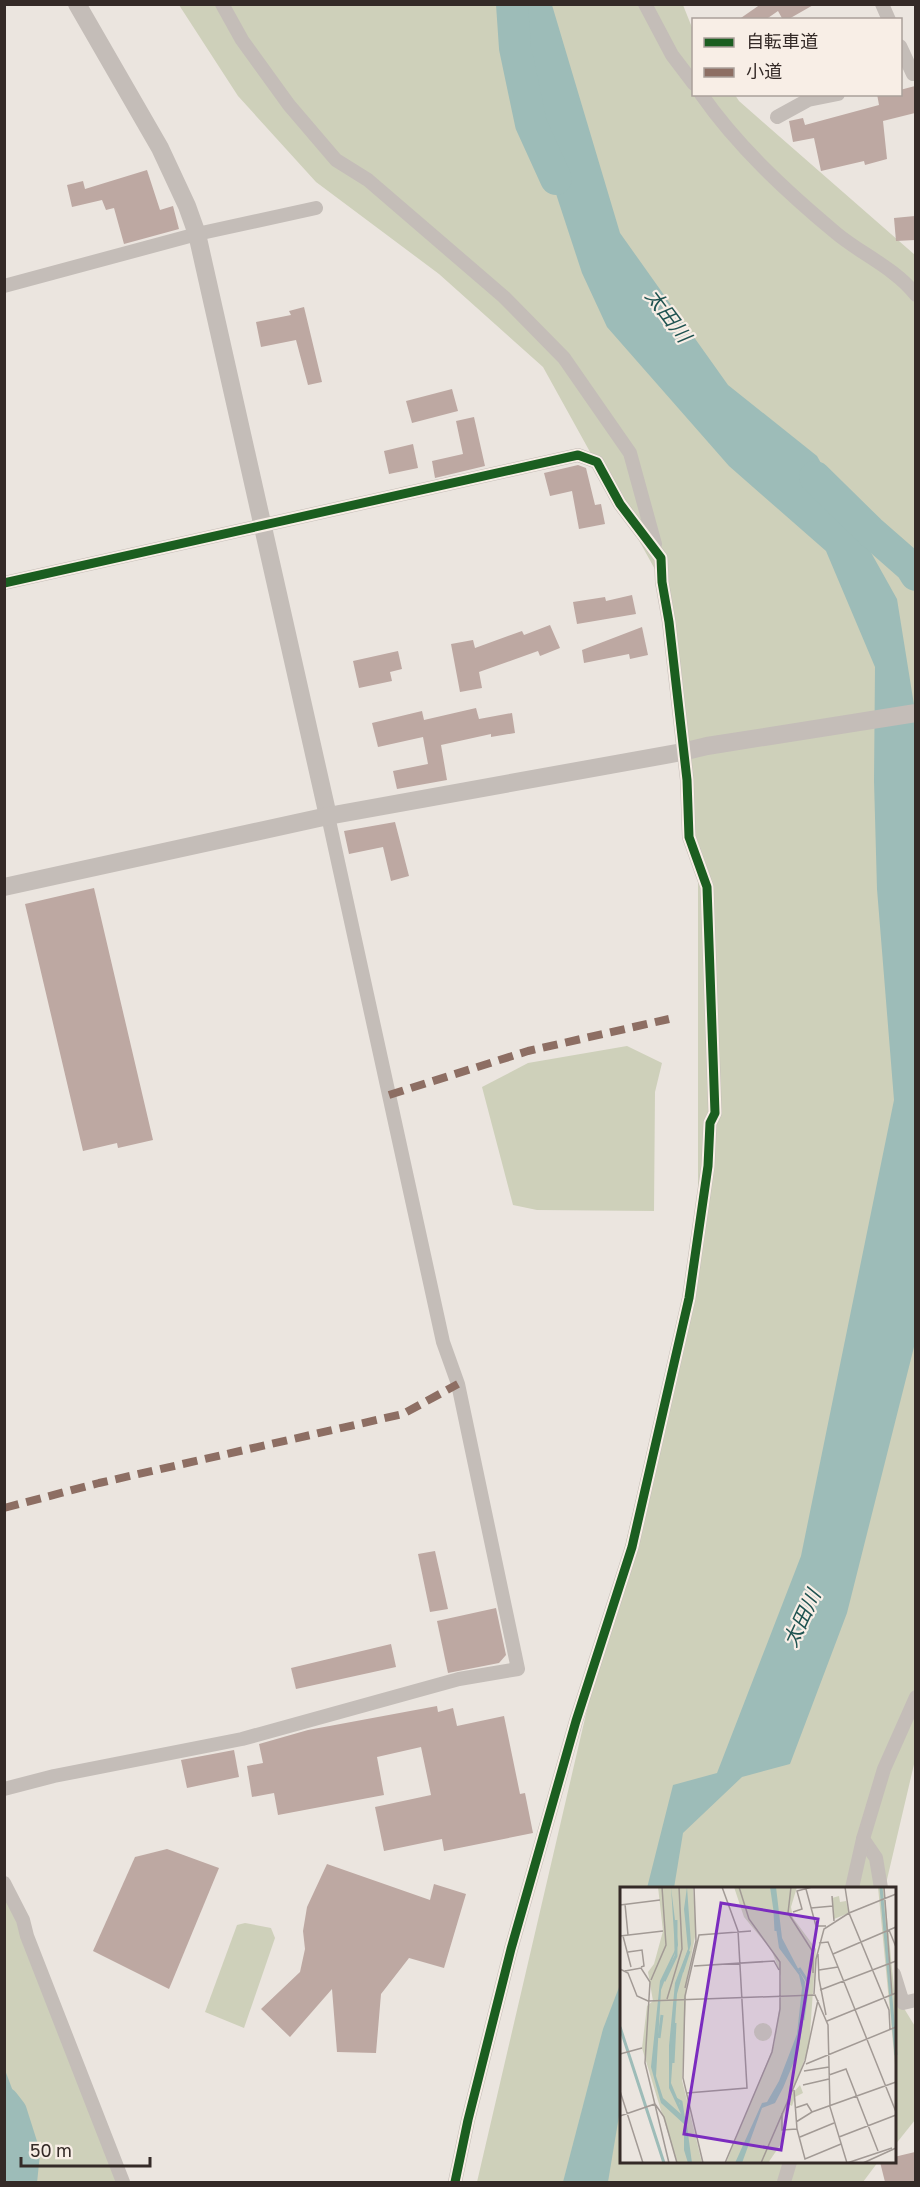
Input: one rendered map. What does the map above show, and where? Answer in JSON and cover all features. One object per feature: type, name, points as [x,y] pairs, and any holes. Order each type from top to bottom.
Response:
[{"type":"street","points":[[4,1789],[54,1776],[242,1739],[459,1679],[518,1669],[458,1384],[443,1342],[197,234],[160,147],[77,4]]},
{"type":"street","points":[[222,4],[242,40],[289,105],[336,160],[368,180],[504,297],[564,358],[630,453],[661,558],[687,780],[689,837],[707,887],[715,1113],[710,1123],[708,1166],[688,1298],[632,1547],[576,1721],[514,1938],[468,2120],[455,2182]]},
{"type":"street","points":[[645,4],[672,54],[692,83]]},
{"type":"street","points":[[882,4],[888,18]]},
{"type":"street","points":[[902,52],[910,75]]},
{"type":"street","points":[[702,96],[720,121],[772,176],[838,235],[882,265],[915,296]]},
{"type":"street","points":[[777,117],[806,97]]},
{"type":"street","points":[[4,286],[197,234],[316,208]]},
{"type":"street","points":[[4,583],[578,455],[597,462],[620,504],[657,550]]},
{"type":"street","points":[[4,887],[328,816],[707,746],[915,713]]},
{"type":"street","points":[[852,1887],[863,1839],[884,1769],[915,1697]]},
{"type":"street","points":[[863,1839],[876,1858],[881,1887]]},
{"type":"street","points":[[4,1883],[23,1920],[27,1936],[123,2182]]},
{"type":"street","points":[[896,1980],[903,2003],[915,2000]]},
{"type":"street","points":[[784,2182],[790,2163]]},
{"type":"green space","points":[[179,5],[683,5],[692,28],[692,96],[736,96],[915,255],[915,1760],[885,1887],[620,1887],[620,2163],[877,2163],[863,2182],[477,2182],[698,1233],[698,844],[689,837],[662,582],[543,367],[439,274],[316,182],[238,96]]},
{"type":"green space","points":[[627,1046],[662,1063],[655,1092],[654,1211],[537,1210],[513,1205],[482,1087],[528,1063]]},
{"type":"green space","points":[[4,1883],[121,2182],[5,2182]]},
{"type":"green space","points":[[245,1923],[271,1928],[275,1938],[244,2028],[205,2012],[237,1925]]},
{"type":"green space","points":[[896,1995],[916,2028],[915,2120],[896,2144]]},
{"type":"water","points":[[500,5],[552,5],[620,233],[728,385],[817,456],[897,599],[915,711],[915,1343],[847,1613],[790,1764],[742,1777],[683,1833],[674,1887],[647,1887],[673,1785],[717,1773],[801,1556],[894,1100],[877,889],[874,781],[875,667],[826,551],[729,466],[607,327],[582,273],[539,142],[514,36]]},
{"type":"water","points":[[620,1985],[620,2110],[608,2182],[563,2182],[603,2029]]},
{"type":"water","points":[[5,2070],[17,2102],[11,2112],[24,2153],[21,2182],[5,2182]]},
{"type":"building","points":[[761,4],[815,4],[790,18],[782,18],[778,11],[768,18],[741,18]]},
{"type":"building","points":[[915,86],[915,113],[883,121],[887,159],[865,165],[864,161],[821,171],[814,138],[793,142],[789,121],[803,118],[805,125],[879,105],[877,96],[902,96],[902,89]]},
{"type":"building","points":[[147,170],[160,210],[173,206],[179,229],[124,244],[114,208],[106,210],[102,200],[72,207],[67,185],[83,181],[85,189]]},
{"type":"building","points":[[915,216],[915,240],[896,241],[894,218]]},
{"type":"building","points":[[304,307],[322,382],[308,385],[296,340],[261,347],[256,322],[291,315],[289,311]]},
{"type":"building","points":[[452,389],[458,411],[412,423],[406,401]]},
{"type":"building","points":[[474,417],[485,466],[435,478],[432,461],[463,454],[456,421]]},
{"type":"building","points":[[413,444],[418,468],[389,474],[384,451]]},
{"type":"building","points":[[578,465],[586,468],[595,505],[601,504],[605,524],[579,529],[572,491],[550,496],[544,473]]},
{"type":"building","points":[[632,595],[636,614],[577,624],[573,602],[605,597],[606,601]]},
{"type":"building","points":[[550,625],[560,648],[540,656],[538,651],[479,672],[482,688],[460,692],[451,644],[473,640],[475,648],[522,631],[524,635]]},
{"type":"building","points":[[642,627],[648,655],[630,659],[629,654],[584,663],[582,650]]},
{"type":"building","points":[[398,651],[402,669],[390,672],[392,681],[359,688],[353,661]]},
{"type":"building","points":[[476,708],[479,719],[512,713],[515,733],[491,737],[491,734],[441,745],[447,780],[397,789],[393,771],[428,764],[423,737],[378,747],[372,723],[422,711],[424,720]]},
{"type":"building","points":[[395,822],[409,876],[391,881],[383,847],[349,854],[344,831]]},
{"type":"building","points":[[94,888],[153,1140],[118,1148],[117,1143],[83,1151],[25,904]]},
{"type":"building","points":[[435,1551],[448,1609],[430,1612],[418,1554]]},
{"type":"building","points":[[496,1608],[506,1655],[499,1663],[448,1673],[437,1621]]},
{"type":"building","points":[[391,1644],[396,1667],[296,1689],[291,1668]]},
{"type":"building","points":[[437,1706],[438,1712],[453,1708],[457,1726],[504,1716],[520,1794],[525,1793],[533,1833],[444,1851],[442,1839],[384,1851],[375,1807],[431,1795],[421,1747],[377,1757],[384,1795],[278,1815],[274,1793],[252,1797],[247,1766],[263,1763],[259,1744],[308,1730]]},
{"type":"building","points":[[234,1750],[239,1777],[187,1788],[181,1760]]},
{"type":"building","points":[[167,1849],[219,1868],[169,1989],[93,1951],[135,1857]]},
{"type":"building","points":[[327,1864],[430,1900],[434,1884],[466,1894],[444,1968],[409,1958],[381,1994],[376,2053],[337,2052],[332,1989],[290,2037],[261,2009],[300,1972],[305,1949],[303,1931],[307,1907]]},
{"type":"building","points":[[915,2152],[915,2182],[885,2182],[880,2163],[896,2163],[896,2157]]},
{"type":"waterway","name":"太田川","points":[[512,4],[515,48],[531,124],[556,179]]},
{"type":"waterway","name":"太田川","points":[[815,477],[911,567],[916,575]]},
{"type":"waterway","points":[[4,2103],[11,2112],[24,2153],[21,2182]]},
{"type":"marked path","points":[[389,1095],[528,1051],[669,1019]]},
{"type":"marked path","points":[[4,1508],[99,1483],[403,1414],[458,1384]]},
{"type":"cycle path","points":[[4,583],[578,455],[597,462],[620,504],[661,558],[687,780],[689,837],[707,887],[715,1113],[710,1123],[708,1166],[689,1298],[632,1547],[576,1721],[511,1949],[468,2120],[455,2182]]}]
